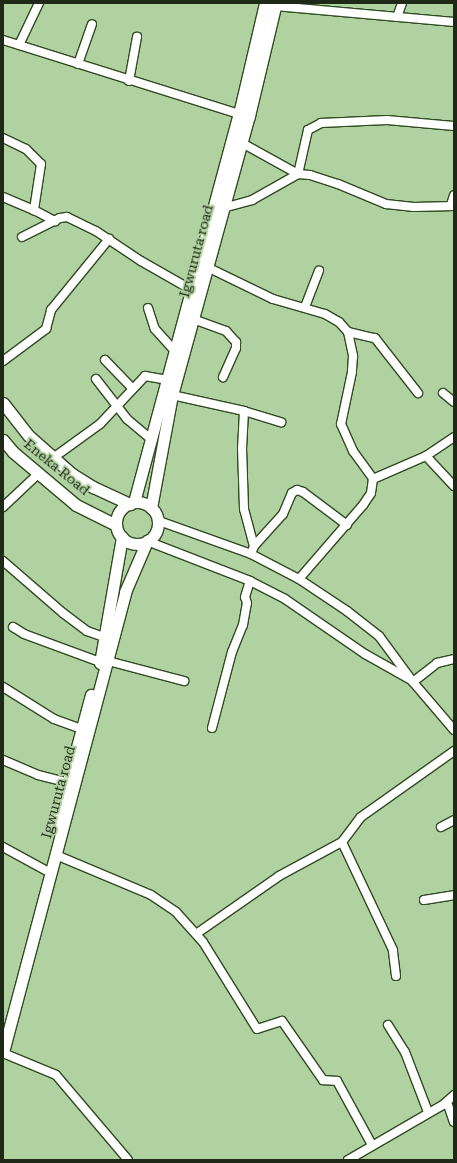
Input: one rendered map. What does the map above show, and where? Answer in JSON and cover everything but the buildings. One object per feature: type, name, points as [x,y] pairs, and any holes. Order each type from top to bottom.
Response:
[{"type":"main road","name":"Igwuruta road","points":[[132,503],[152,440],[176,352],[190,289],[239,114],[272,4]]},
{"type":"main road","name":"Igwuruta road","points":[[152,508],[172,395],[222,208],[242,143],[272,4]]},
{"type":"main road","name":"Eneka Road","points":[[3,403],[28,435],[53,458],[93,487],[132,503]]},
{"type":"main road","name":"Eneka Road","points":[[3,440],[38,474],[76,505],[116,525]]},
{"type":"main road","points":[[142,502],[152,508],[159,521],[157,530],[147,541],[134,544],[122,537],[116,525],[122,509],[132,503],[142,502]]},
{"type":"main road","name":"Igwuruta road","points":[[3,1052],[56,855],[104,661],[106,638],[122,537]]},
{"type":"main road","name":"Igwuruta road","points":[[3,1025],[82,728],[125,592],[147,541]]},
{"type":"street","points":[[19,45],[38,3]]},
{"type":"street","points":[[397,17],[402,3]]},
{"type":"street","points":[[272,4],[454,22]]},
{"type":"street","points":[[78,64],[92,24]]},
{"type":"street","points":[[129,81],[137,37]]},
{"type":"street","points":[[3,40],[129,81],[239,114]]},
{"type":"street","points":[[222,208],[252,200],[298,174],[308,130],[321,123],[387,120],[454,126]]},
{"type":"street","points":[[3,138],[26,149],[42,164],[34,210]]},
{"type":"street","points":[[242,143],[298,174],[324,180],[386,204],[414,207],[453,206],[454,195]]},
{"type":"street","points":[[3,197],[55,221]]},
{"type":"street","points":[[22,237],[55,221],[67,217],[109,239],[190,289]]},
{"type":"street","points":[[3,361],[46,329],[51,310],[109,239]]},
{"type":"street","points":[[207,267],[273,299],[306,307],[339,322],[348,332],[353,356],[352,372],[341,424],[353,451],[373,479],[371,493],[347,525],[299,579]]},
{"type":"street","points":[[306,307],[319,271]]},
{"type":"street","points":[[148,308],[155,329],[176,352]]},
{"type":"street","points":[[193,319],[226,331],[236,342],[236,348],[222,377]]},
{"type":"street","points":[[348,332],[375,338],[418,394]]},
{"type":"street","points":[[105,360],[133,390]]},
{"type":"street","points":[[53,458],[100,424],[148,375],[168,380]]},
{"type":"street","points":[[96,379],[127,419],[152,440]]},
{"type":"street","points":[[443,393],[454,402]]},
{"type":"street","points":[[172,395],[244,411],[281,422]]},
{"type":"street","points":[[244,411],[242,448],[244,509],[254,546]]},
{"type":"street","points":[[373,479],[426,456],[454,437]]},
{"type":"street","points":[[426,456],[454,486]]},
{"type":"street","points":[[3,507],[38,474]]},
{"type":"street","points":[[251,554],[254,546],[283,514],[292,493],[297,490],[303,492],[347,525]]},
{"type":"street","points":[[159,521],[251,554],[299,579],[379,636],[413,682],[454,730]]},
{"type":"street","points":[[147,541],[250,581],[285,599],[365,654],[413,682]]},
{"type":"street","points":[[3,561],[63,613],[87,630],[106,638]]},
{"type":"street","points":[[212,728],[232,652],[243,625],[247,603],[245,597],[250,581]]},
{"type":"street","points":[[13,627],[24,634],[104,661],[184,681]]},
{"type":"street","points":[[413,682],[437,663],[453,657]]},
{"type":"street","points":[[3,687],[54,719],[82,728]]},
{"type":"street","points":[[196,934],[279,876],[342,842],[361,817],[454,751]]},
{"type":"street","points":[[3,760],[38,775],[67,782]]},
{"type":"street","points":[[441,827],[454,820]]},
{"type":"street","points":[[342,842],[393,950],[396,976]]},
{"type":"street","points":[[3,847],[45,870]]},
{"type":"street","points":[[56,855],[151,895],[176,912],[196,934],[257,1029],[282,1021],[323,1080],[337,1081],[372,1145]]},
{"type":"street","points":[[424,900],[454,895]]},
{"type":"street","points":[[388,1025],[402,1047],[428,1112]]},
{"type":"street","points":[[3,1052],[56,1075],[128,1160]]},
{"type":"street","points":[[348,1160],[428,1112],[448,1102],[454,1096]]},
{"type":"street","points":[[448,1102],[454,1122]]}]
